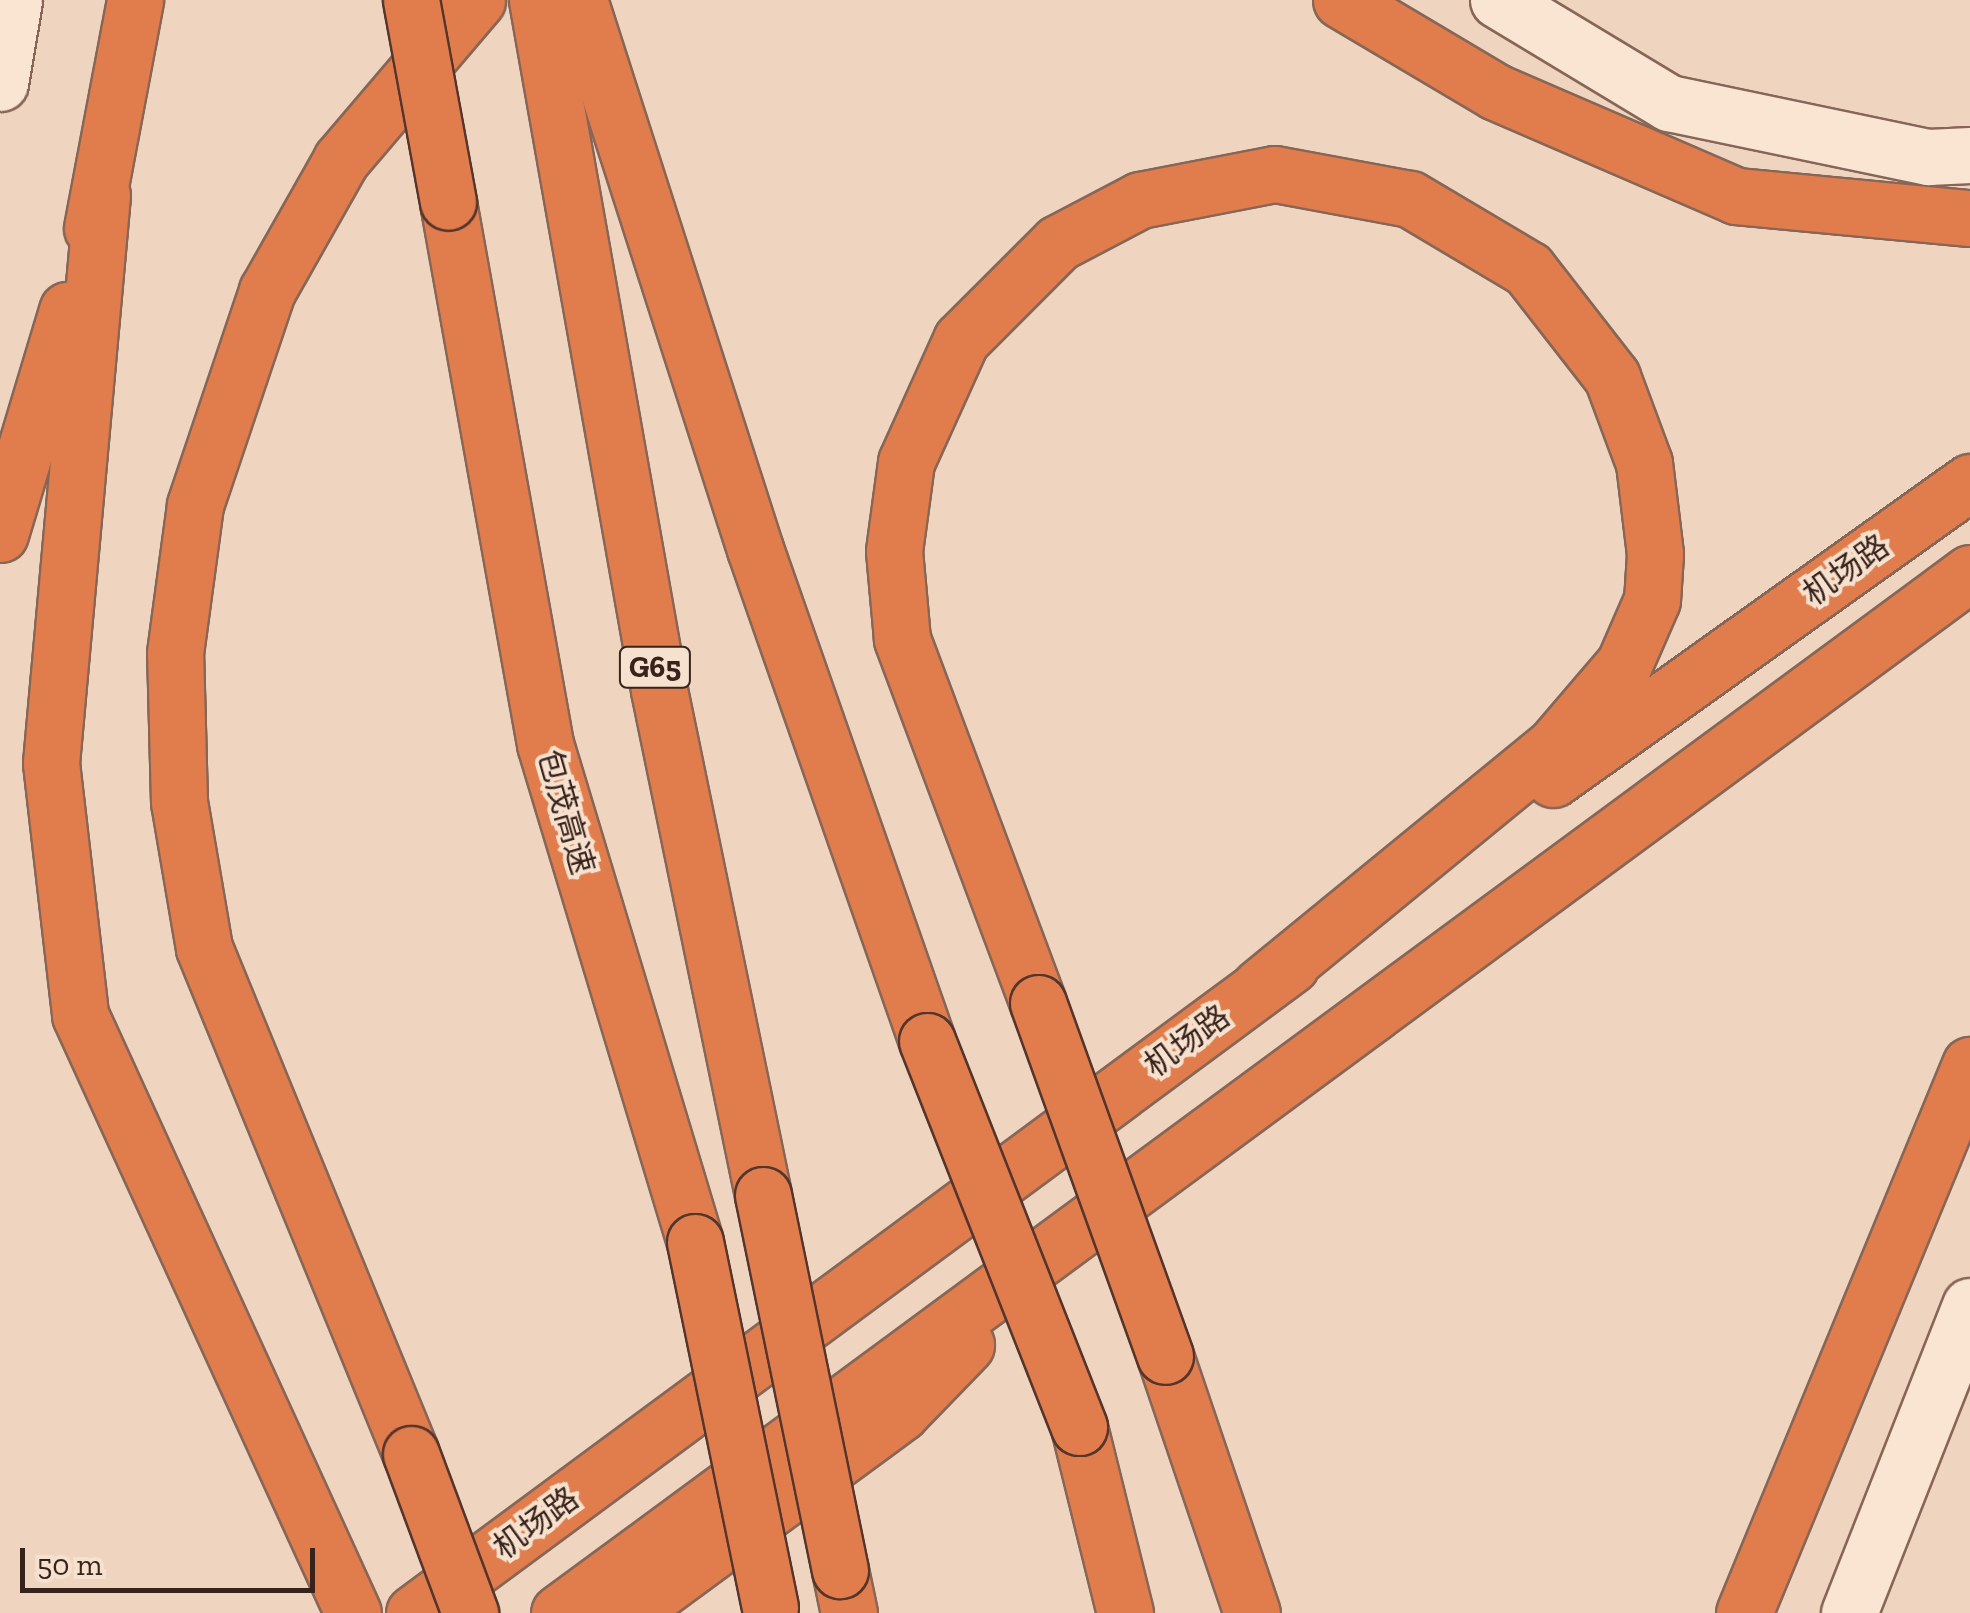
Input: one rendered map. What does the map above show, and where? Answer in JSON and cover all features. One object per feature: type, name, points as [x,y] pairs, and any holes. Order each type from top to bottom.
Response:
[{"type":"highway","points":[[135,0],[102,195],[50,763],[80,1015],[320,1529],[353,1613]]},
{"type":"highway","name":"包茂高速","points":[[411,0],[545,744],[695,1242],[770,1610]]},
{"type":"highway","points":[[470,1613],[412,1454],[204,948],[178,802],[175,653],[194,504],[266,291],[340,160],[476,0]]},
{"type":"highway","name":"G65","points":[[537,0],[659,690],[845,1592]]},
{"type":"highway","points":[[579,0],[754,549],[928,1041],[1078,1427],[1125,1613]]},
{"type":"highway","points":[[1341,0],[1496,92],[1736,196],[1970,218]]},
{"type":"highway","points":[[1252,1613],[1165,1356],[902,639],[894,551],[906,462],[961,340],[1046,252],[1140,200],[1275,174],[1410,199],[1491,241],[1538,280],[1588,338],[1631,419],[1655,554],[1652,600],[1624,664],[1554,746],[1260,988]]},
{"type":"highway","points":[[0,534],[102,195]]},
{"type":"highway","name":"机场路","points":[[414,1613],[1260,988],[1970,482]]},
{"type":"highway","points":[[560,1613],[1970,573]]},
{"type":"highway","points":[[1744,1613],[1970,1065]]},
{"type":"highway","points":[[628,1613],[900,1413],[1086,1224]]},
{"type":"street","points":[[0,83],[14,0]]},
{"type":"street","points":[[1498,0],[1669,104],[1928,157],[1970,155]]},
{"type":"street","points":[[1849,1613],[1970,1306]]}]
